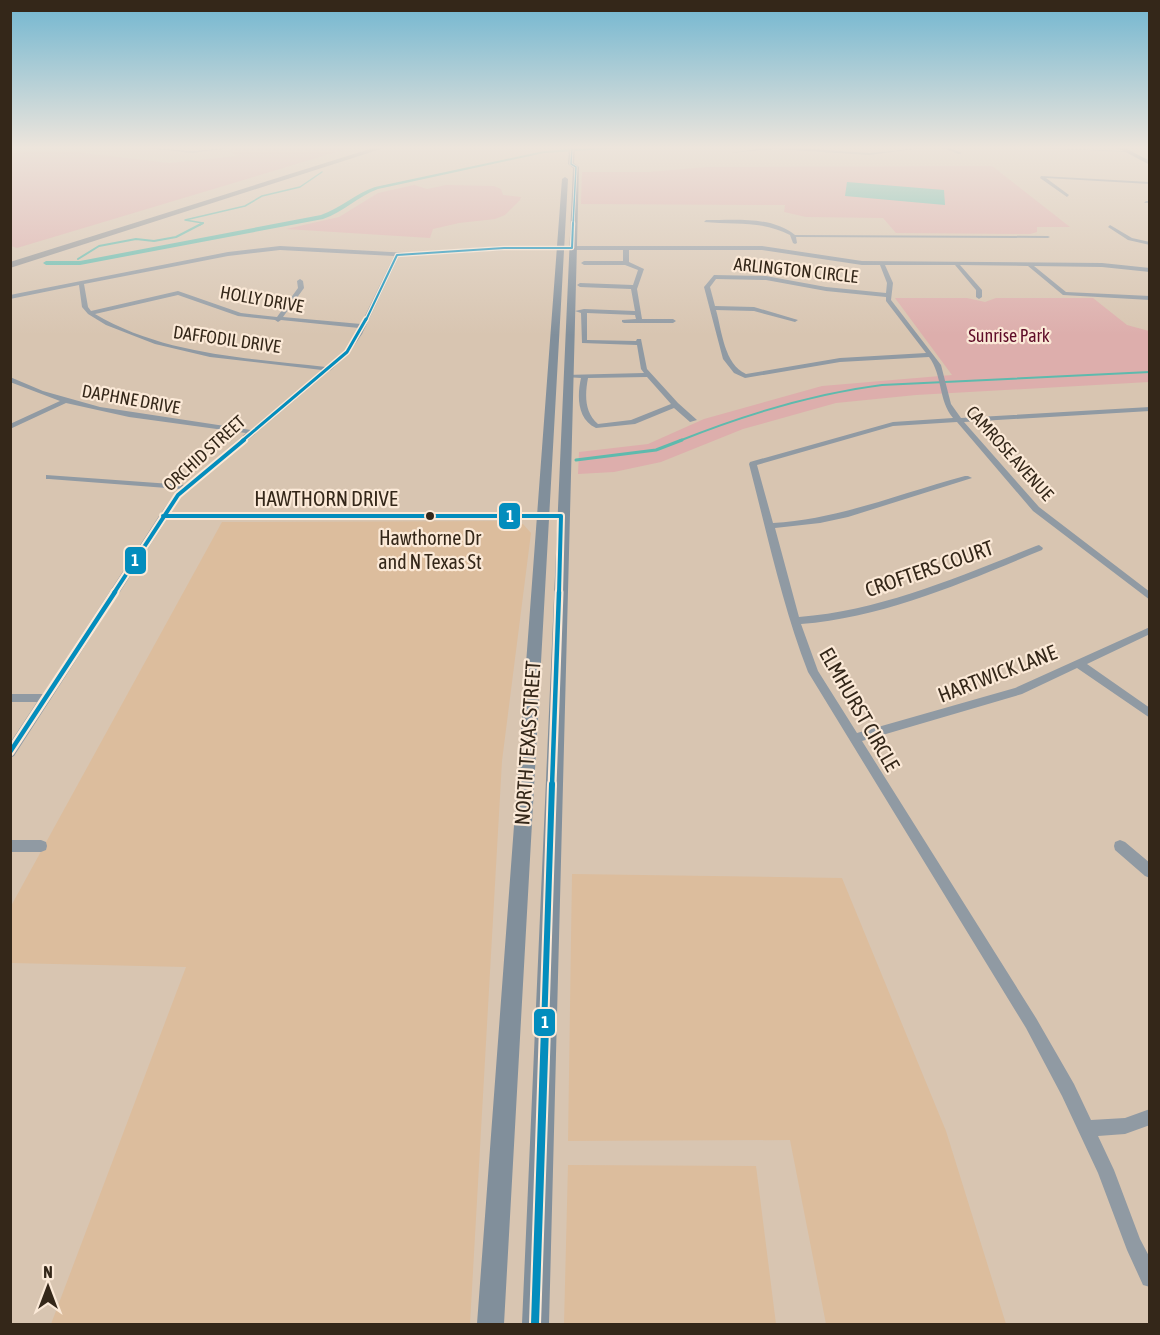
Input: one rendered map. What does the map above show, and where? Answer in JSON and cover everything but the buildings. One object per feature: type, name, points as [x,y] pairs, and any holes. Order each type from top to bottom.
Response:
[{"type":"highway","points":[[10,256],[158,210]]},
{"type":"highway","points":[[10,265],[183,210]]},
{"type":"main road","name":"NORTH TEXAS STREET","points":[[535,1324],[551,516],[563,210]]},
{"type":"main road","name":"NORTH TEXAS STREET","points":[[490,1324],[551,516],[567,376],[574,210]]},
{"type":"street","points":[[706,221],[767,224],[786,230],[794,236],[1048,237]]},
{"type":"street","points":[[1110,226],[1130,239],[1149,244]]},
{"type":"street","points":[[790,251],[796,243],[794,236]]},
{"type":"street","points":[[10,297],[245,251],[296,248],[398,255],[504,248],[572,248],[672,253]]},
{"type":"street","points":[[626,250],[790,251],[848,262],[882,264],[1102,265],[1149,270]]},
{"type":"street","points":[[626,250],[626,263]]},
{"type":"street","points":[[245,251],[249,259]]},
{"type":"street","name":"ORCHID STREET","points":[[10,753],[163,516],[186,487],[347,352],[398,255]]},
{"type":"street","points":[[584,263],[626,263],[641,269],[635,287],[639,321]]},
{"type":"street","name":"CAMROSE AVENUE","points":[[882,264],[890,283],[887,295],[892,307],[930,355],[942,377],[943,393],[950,410],[1036,509],[1149,597]]},
{"type":"street","points":[[957,265],[979,290],[979,297]]},
{"type":"street","points":[[1030,265],[1065,294],[1149,298]]},
{"type":"street","name":"ARLINGTON CIRCLE","points":[[887,295],[826,289],[766,278],[714,277],[707,287],[726,359],[736,372],[745,376],[840,360],[930,355]]},
{"type":"street","points":[[278,320],[301,288],[300,281]]},
{"type":"street","points":[[81,282],[85,307],[90,313]]},
{"type":"street","points":[[580,285],[635,287]]},
{"type":"street","name":"HOLLY DRIVE","points":[[90,313],[178,293],[222,310],[278,320],[362,326]]},
{"type":"street","points":[[712,308],[760,310],[795,320]]},
{"type":"street","points":[[570,310],[638,313]]},
{"type":"street","points":[[584,311],[584,342],[640,341],[643,366],[648,375],[675,405],[693,420]]},
{"type":"street","name":"DAFFODIL DRIVE","points":[[90,313],[108,324],[172,348],[329,369]]},
{"type":"street","points":[[624,321],[673,321]]},
{"type":"street","points":[[567,376],[648,375]]},
{"type":"street","points":[[585,376],[581,399],[592,423],[597,426],[632,422],[675,405]]},
{"type":"street","name":"DAPHNE DRIVE","points":[[10,378],[63,402],[122,416],[251,432]]},
{"type":"street","points":[[10,427],[63,402]]},
{"type":"street","name":"ELMHURST CIRCLE","points":[[1149,409],[958,419],[874,428],[753,464],[795,621],[813,672],[1031,1023],[1088,1130],[1133,1244],[1149,1278]]},
{"type":"street","points":[[49,477],[186,487]]},
{"type":"street","points":[[769,526],[818,523],[843,517],[968,478]]},
{"type":"street","name":"HAWTHORN DRIVE","points":[[163,516],[551,516]]},
{"type":"street","name":"CROFTERS COURT","points":[[795,621],[834,617],[910,598],[1039,548]]},
{"type":"street","name":"HARTWICK LANE","points":[[854,739],[988,702],[1149,630]]},
{"type":"street","points":[[1078,663],[1149,714]]},
{"type":"street","points":[[10,698],[46,698]]},
{"type":"street","points":[[10,846],[41,846]]},
{"type":"street","points":[[1120,846],[1149,872]]},
{"type":"street","points":[[1088,1130],[1125,1126],[1149,1118]]},
{"type":"shaded area","points":[[510,521],[523,524],[531,533],[502,761],[470,1324],[51,1324],[186,967],[11,963],[11,906],[222,522]]},
{"type":"shaded area","points":[[572,874],[842,878],[946,1131],[1006,1324],[826,1324],[790,1140],[568,1141]]},
{"type":"shaded area","points":[[568,1165],[756,1166],[776,1324],[564,1324]]},
{"type":"green space","points":[[11,210],[143,210],[17,248],[11,246]]},
{"type":"green space","points":[[350,210],[510,210],[495,219],[433,229],[430,238],[286,229],[339,217]]},
{"type":"green space","points":[[1049,210],[1070,227],[1037,227],[1037,232],[1030,234],[896,233],[883,218],[806,217],[784,212]]},
{"type":"green space","name":"Sunrise Park","points":[[895,298],[967,298],[985,302],[996,298],[1093,298],[1127,325],[1149,331],[1149,382],[916,395],[836,403],[743,429],[661,462],[614,472],[578,474],[579,452],[648,444],[704,419],[822,386],[952,375]]},
{"type":"waterway","points":[[203,223],[185,220],[227,210]]},
{"type":"waterway","points":[[46,263],[80,263],[323,217],[339,210]]},
{"type":"waterway","points":[[78,259],[99,246],[136,239],[154,241],[176,237],[203,223]]},
{"type":"waterway","points":[[679,441],[778,407],[829,394],[882,385],[1150,372]]},
{"type":"waterway","points":[[576,460],[656,450],[682,440]]},
{"type":"transit line","name":"1","points":[[10,752],[178,495],[347,352],[359,334],[397,255],[504,248],[572,248],[574,210]]},
{"type":"transit line","name":"1","points":[[163,516],[561,516],[535,1324]]},
{"type":"place","name":"Hawthorne Dr and N Texas St","points":[[430,516]]}]
